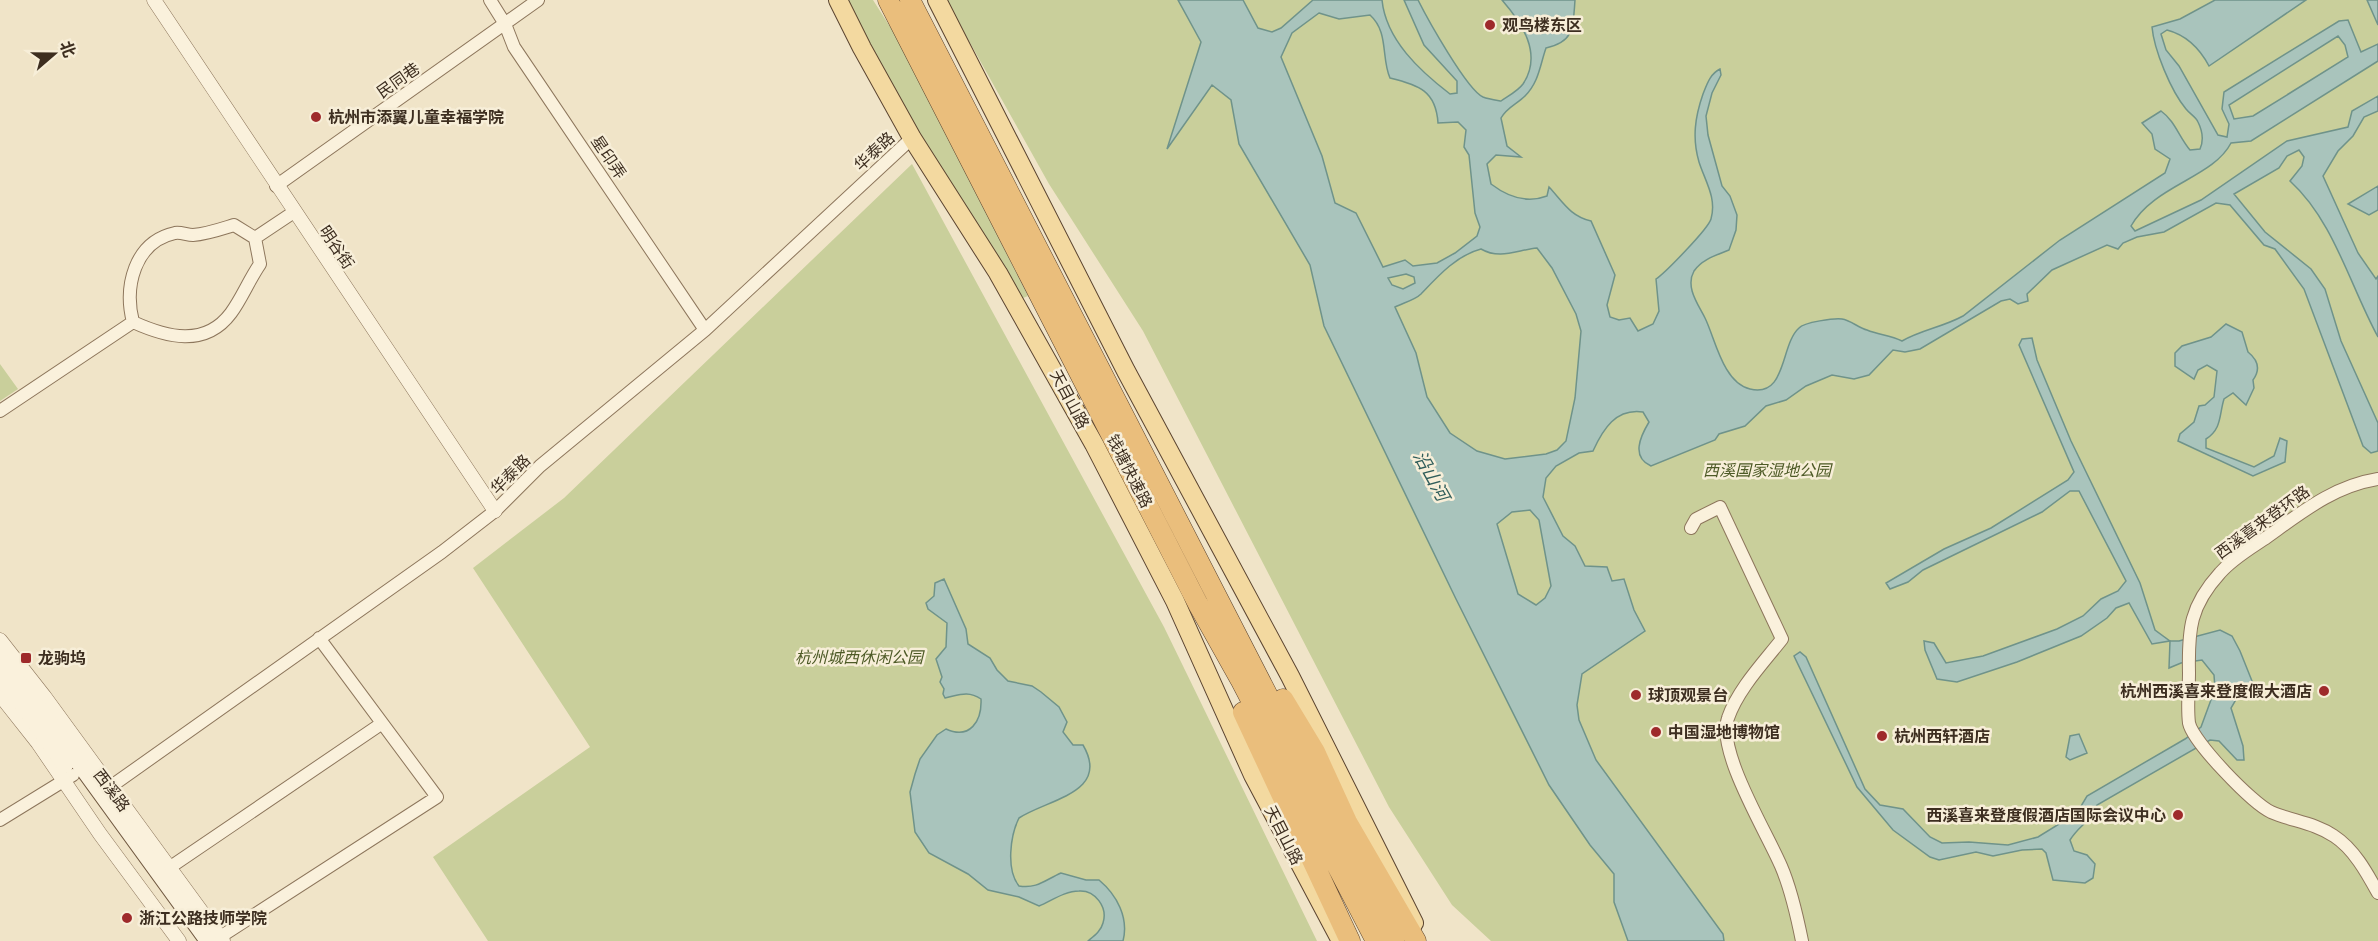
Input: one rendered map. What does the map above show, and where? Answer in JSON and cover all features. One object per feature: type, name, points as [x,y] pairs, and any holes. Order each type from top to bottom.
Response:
[{"type":"highway","name":"钱塘快速路","points":[[888,0],[1198,604],[1376,941]]},
{"type":"highway","name":"钱塘快速路","points":[[912,0],[1395,941]]},
{"type":"highway","points":[[1219,596],[1315,752],[1347,822],[1416,941]]},
{"type":"highway","points":[[1198,604],[1230,685],[1350,941]]},
{"type":"main road","name":"天目山路","points":[[838,0],[861,48],[912,138],[998,273],[1074,406],[1174,601],[1253,775],[1341,941]]},
{"type":"main road","points":[[938,0],[1126,371],[1332,756],[1423,941]]},
{"type":"main road","name":"西溪路","points":[[0,659],[105,791],[217,940]]},
{"type":"main road","name":"西溪路","points":[[0,677],[18,698],[68,778],[194,941]]},
{"type":"street","name":"明谷街","points":[[154,0],[495,512]]},
{"type":"street","name":"星印弄","points":[[490,0],[505,24],[514,47],[705,330]]},
{"type":"street","name":"民同巷","points":[[276,186],[538,0]]},
{"type":"street","name":"华泰路","points":[[105,791],[495,512],[540,466],[705,330],[912,138]]},
{"type":"street","points":[[255,238],[294,212]]},
{"type":"street","points":[[234,225],[255,238],[260,264],[244,286],[231,313],[218,326],[202,335],[184,338],[160,335],[133,322],[128,305],[131,282],[145,250],[160,238],[177,232],[192,235],[234,225]]},
{"type":"street","points":[[0,411],[133,322]]},
{"type":"street","name":"西溪喜来登环路","points":[[2378,479],[2342,488],[2322,499],[2227,565],[2201,595],[2195,608],[2189,635],[2189,724],[2208,751],[2248,796],[2269,811],[2312,825],[2346,845],[2378,893]]},
{"type":"street","points":[[1692,522],[1720,507],[1782,639],[1739,697],[1728,718],[1725,735],[1731,760],[1782,868],[1802,941]]},
{"type":"street","points":[[217,940],[437,797],[319,638]]},
{"type":"street","name":"西溪路","points":[[0,640],[105,791],[169,868],[217,940]]},
{"type":"street","name":"西溪路","points":[[0,695],[68,778],[179,941]]},
{"type":"street","points":[[169,868],[381,724]]},
{"type":"street","points":[[0,820],[68,778]]},
{"type":"green space","points":[[846,0],[873,0],[903,47],[1028,296],[1023,298],[950,187],[891,88]]},
{"type":"green space","name":"西溪国家湿地公园","points":[[946,0],[2378,0],[2378,941],[1491,941],[1452,905],[1389,807],[1143,331],[1049,184]]},
{"type":"green space","name":"杭州城西休闲公园","points":[[912,164],[1164,627],[1317,941],[488,941],[433,857],[590,747],[473,568],[564,498]]},
{"type":"green space","points":[[0,364],[18,389],[0,401]]},
{"type":"water","name":"沿山河","points":[[1178,0],[1243,0],[1258,28],[1272,32],[1281,28],[1313,0],[1382,0],[1390,28],[1406,53],[1416,65],[1450,94],[1457,93],[1457,81],[1424,45],[1404,0],[1418,0],[1448,53],[1476,92],[1483,97],[1501,101],[1523,84],[1529,73],[1531,61],[1528,39],[1517,19],[1502,0],[1575,0],[1571,32],[1562,42],[1546,48],[1530,91],[1509,108],[1501,118],[1507,146],[1521,157],[1496,155],[1487,164],[1491,184],[1504,192],[1518,198],[1532,199],[1547,196],[1549,187],[1572,212],[1591,221],[1615,275],[1607,305],[1610,317],[1619,320],[1630,318],[1638,331],[1653,324],[1659,311],[1656,279],[1695,241],[1711,219],[1710,190],[1699,162],[1695,128],[1703,94],[1711,76],[1720,69],[1721,75],[1712,93],[1706,116],[1708,135],[1722,186],[1730,196],[1737,215],[1736,230],[1729,250],[1705,260],[1694,271],[1691,283],[1696,301],[1727,369],[1741,385],[1750,389],[1762,390],[1771,386],[1777,378],[1793,336],[1799,328],[1807,324],[1842,319],[1864,329],[1902,341],[1963,316],[2060,240],[2165,173],[2170,159],[2155,149],[2152,134],[2142,123],[2161,111],[2170,119],[2190,150],[2200,149],[2202,133],[2200,126],[2180,101],[2169,81],[2156,47],[2152,27],[2180,19],[2215,0],[2306,0],[2209,66],[2197,48],[2186,39],[2167,30],[2161,34],[2166,50],[2179,66],[2218,135],[2227,137],[2229,124],[2222,109],[2224,92],[2339,21],[2348,20],[2361,52],[2378,44],[2378,61],[2251,141],[2231,143],[2211,165],[2154,201],[2141,212],[2131,226],[2135,231],[2201,200],[2287,141],[2348,127],[2352,111],[2378,96],[2378,111],[2364,117],[2353,136],[2338,151],[2323,176],[2358,253],[2376,279],[2378,276],[2378,337],[2330,234],[2305,197],[2290,181],[2302,166],[2304,157],[2299,150],[2287,156],[2279,168],[2234,194],[2265,232],[2311,269],[2325,289],[2341,341],[2378,423],[2378,451],[2371,453],[2363,446],[2304,289],[2275,249],[2264,245],[2230,205],[2216,203],[2164,232],[2137,237],[2123,243],[2118,249],[2107,245],[2052,270],[2027,294],[2028,301],[2018,304],[2010,299],[2001,301],[1920,349],[1905,352],[1893,350],[1869,375],[1854,379],[1832,375],[1806,386],[1786,400],[1766,406],[1745,426],[1719,434],[1715,440],[1651,466],[1645,462],[1639,452],[1640,440],[1649,422],[1643,412],[1625,413],[1618,417],[1606,428],[1593,451],[1579,453],[1556,466],[1546,478],[1543,497],[1563,536],[1575,546],[1585,566],[1607,567],[1612,581],[1624,579],[1634,610],[1645,631],[1582,674],[1577,705],[1579,720],[1596,760],[1723,934],[1724,941],[1628,941],[1614,902],[1614,874],[1590,845],[1549,785],[1456,599],[1324,326],[1310,265],[1239,144],[1231,100],[1212,85],[1167,149],[1201,42]],"holes":[[[1319,13],[1339,19],[1370,15],[1380,29],[1390,78],[1409,83],[1424,91],[1434,103],[1438,123],[1458,122],[1466,130],[1464,147],[1469,155],[1475,213],[1480,227],[1477,236],[1437,263],[1413,266],[1405,260],[1383,267],[1356,213],[1335,203],[1322,156],[1281,57],[1292,33]],[[2338,36],[2345,45],[2348,57],[2253,116],[2234,119],[2229,105]],[[1537,248],[1552,268],[1576,314],[1581,331],[1575,398],[1566,441],[1557,450],[1546,454],[1505,459],[1477,451],[1450,433],[1427,397],[1416,353],[1395,307],[1418,296],[1448,267],[1472,252],[1481,249],[1495,254]],[[1406,274],[1414,277],[1415,283],[1403,289],[1392,285],[1388,278]],[[1530,510],[1539,520],[1551,586],[1545,598],[1536,605],[1518,594],[1497,524],[1512,512]]]},
{"type":"water","points":[[2367,0],[2378,0],[2378,25]]},
{"type":"water","points":[[2378,186],[2378,210],[2369,215],[2348,204]]},
{"type":"water","points":[[2226,324],[2242,332],[2248,352],[2256,361],[2258,368],[2253,380],[2254,388],[2246,405],[2233,393],[2224,399],[2215,431],[2206,439],[2206,448],[2254,467],[2274,456],[2280,438],[2287,441],[2285,462],[2253,476],[2178,441],[2180,434],[2194,422],[2199,406],[2205,405],[2214,397],[2217,371],[2207,365],[2198,370],[2194,379],[2175,366],[2175,353],[2182,346],[2211,337]]},
{"type":"water","points":[[2032,338],[2037,360],[2071,441],[2140,583],[2155,630],[2170,641],[2152,644],[2129,603],[2116,608],[2107,618],[2081,636],[2017,662],[1957,682],[1937,679],[1925,650],[1924,641],[1934,643],[1946,663],[1983,656],[2057,629],[2083,616],[2101,599],[2118,591],[2126,581],[2079,491],[2070,491],[2042,512],[1923,570],[1908,582],[1890,589],[1886,583],[1944,549],[1991,528],[2068,480],[2074,472],[2019,345],[2022,339]]},
{"type":"water","points":[[944,579],[966,629],[968,644],[990,658],[997,670],[1008,681],[1032,686],[1059,707],[1067,722],[1063,732],[1073,745],[1083,745],[1089,761],[1089,774],[1083,784],[1059,799],[1019,818],[1013,834],[1011,853],[1015,879],[1019,886],[1025,887],[1041,883],[1061,873],[1086,880],[1099,880],[1120,907],[1124,924],[1123,941],[1088,941],[1101,928],[1104,917],[1102,906],[1090,893],[1079,891],[1069,893],[1039,906],[1019,897],[988,890],[968,874],[929,853],[915,832],[910,792],[920,759],[937,735],[946,729],[962,732],[973,726],[981,707],[981,699],[972,695],[963,694],[945,698],[943,694],[944,689],[940,682],[942,677],[936,659],[946,647],[947,623],[928,609],[926,603],[934,596],[935,583]]},
{"type":"water","points":[[2220,630],[2232,636],[2256,691],[2238,696],[2231,708],[2243,746],[2244,760],[2237,760],[2219,741],[2210,740],[2097,805],[2091,816],[2070,840],[2074,851],[2087,855],[2095,864],[2093,878],[2085,883],[2053,880],[2046,853],[2042,849],[2022,850],[1993,856],[1976,852],[1939,860],[1930,857],[1893,830],[1857,787],[1794,656],[1800,652],[1806,657],[1865,789],[1880,805],[1903,809],[1930,837],[1942,843],[1969,842],[2008,845],[2038,837],[2077,813],[2087,796],[2185,739],[2201,727],[2215,689],[2214,675],[2202,660],[2181,663],[2169,668],[2170,641],[2179,641]]},
{"type":"water","points":[[2079,734],[2087,753],[2070,760],[2066,757],[2070,736]]},
{"type":"place","name":"观鸟楼东区","points":[[1490,25]]},
{"type":"place","name":"杭州市添翼儿童幸福学院","points":[[316,117]]},
{"type":"place","name":"龙驹坞","points":[[26,658]]},
{"type":"place","name":"杭州西溪喜来登度假大酒店","points":[[2324,691]]},
{"type":"place","name":"球顶观景台","points":[[1636,695]]},
{"type":"place","name":"中国湿地博物馆","points":[[1656,732]]},
{"type":"place","name":"杭州西轩酒店","points":[[1882,736]]},
{"type":"place","name":"西溪喜来登度假酒店国际会议中心","points":[[2178,815]]},
{"type":"place","name":"浙江公路技师学院","points":[[127,918]]}]
